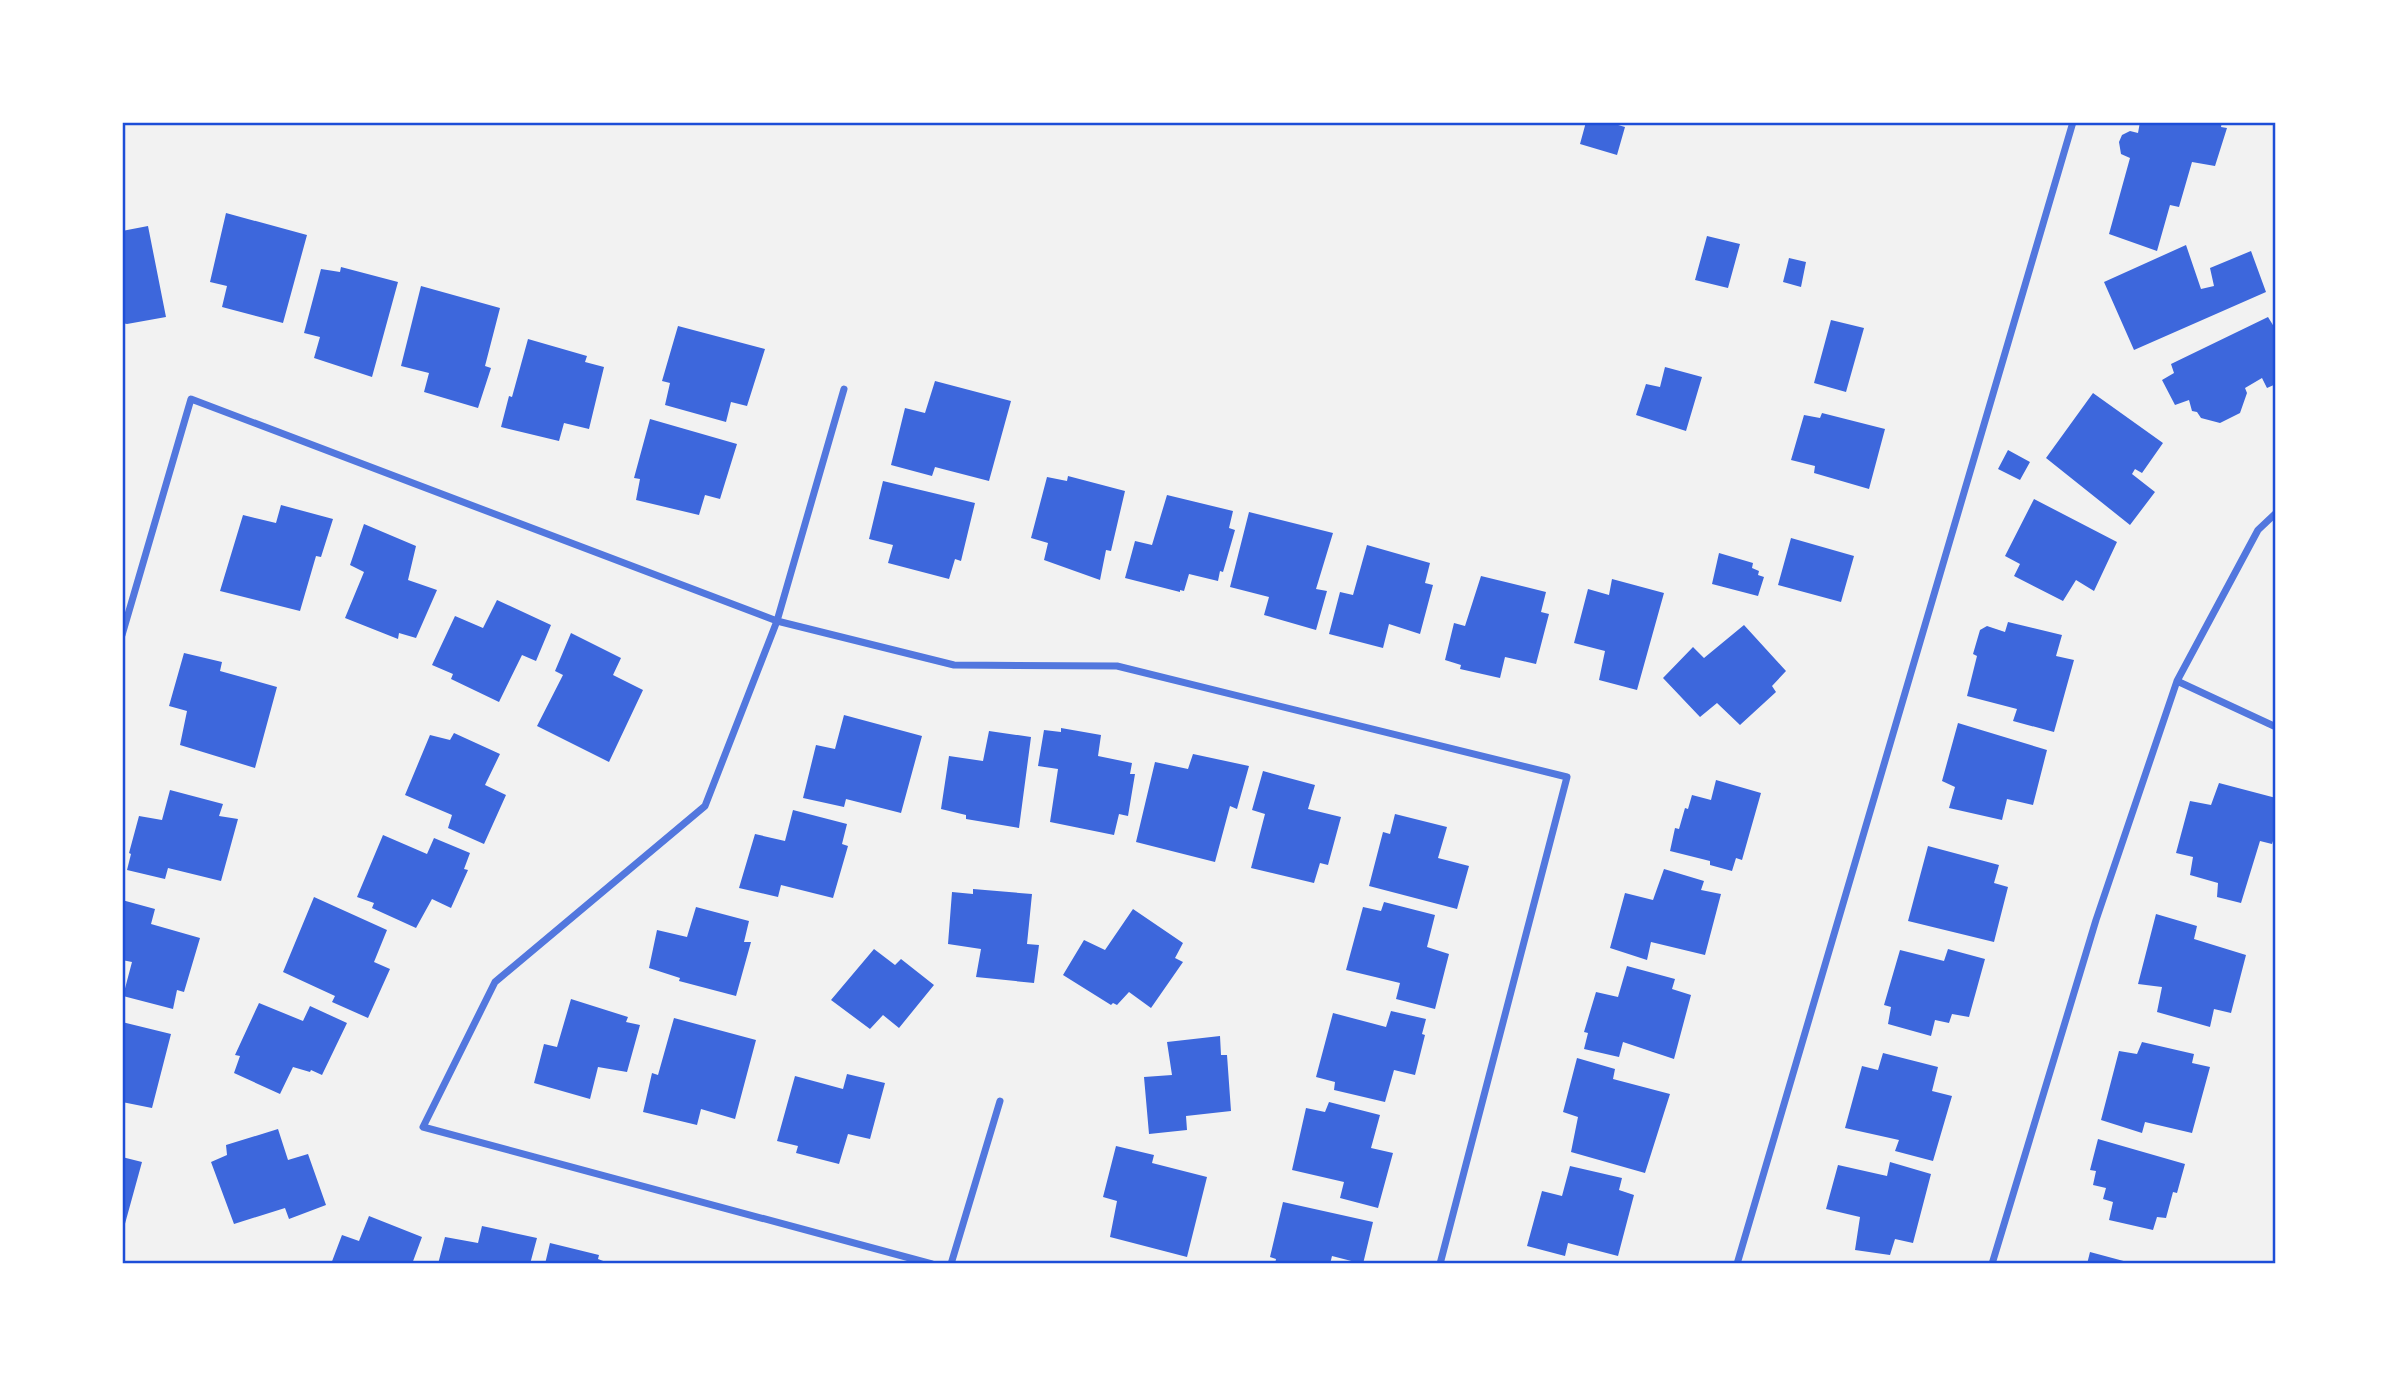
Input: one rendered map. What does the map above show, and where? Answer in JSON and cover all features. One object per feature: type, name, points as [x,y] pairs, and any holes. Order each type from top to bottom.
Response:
[{"type":"street","points":[[1737,1264],[2073,122]]},
{"type":"street","points":[[844,389],[777,621],[705,806],[495,982],[423,1127],[932,1264]]},
{"type":"street","points":[[122,635],[191,399],[777,621],[954,665],[1117,666],[1567,777],[1440,1264]]},
{"type":"street","points":[[1992,1264],[2096,920],[2178,681],[2258,530],[2276,513]]},
{"type":"street","points":[[2178,681],[2276,727]]},
{"type":"street","points":[[951,1264],[1000,1101]]},
{"type":"building","points":[[1586,122],[1608,122],[1625,127],[1617,155],[1580,144]]},
{"type":"building","points":[[2140,122],[2222,122],[2221,127],[2227,128],[2215,166],[2192,162],[2179,207],[2170,205],[2157,251],[2109,234],[2130,158],[2121,154],[2119,142],[2122,135],[2130,131],[2138,133]]},
{"type":"building","points":[[226,213],[307,235],[283,323],[222,307],[227,286],[210,282]]},
{"type":"building","points":[[148,226],[166,317],[122,323],[122,231]]},
{"type":"building","points":[[1707,236],[1740,244],[1728,288],[1695,280]]},
{"type":"building","points":[[2186,245],[2201,289],[2214,286],[2210,268],[2251,251],[2266,292],[2134,350],[2104,282]]},
{"type":"building","points":[[1789,258],[1806,262],[1801,287],[1783,282]]},
{"type":"building","points":[[341,267],[398,282],[372,377],[314,358],[320,337],[304,333],[321,269],[340,272]]},
{"type":"building","points":[[421,286],[500,308],[485,366],[491,368],[478,408],[424,392],[429,373],[401,366]]},
{"type":"building","points":[[2268,317],[2276,330],[2276,384],[2267,388],[2262,378],[2245,388],[2247,393],[2240,413],[2220,423],[2201,418],[2197,412],[2192,411],[2189,400],[2175,405],[2162,380],[2174,373],[2171,364]]},
{"type":"building","points":[[1831,320],[1864,328],[1846,392],[1814,383]]},
{"type":"building","points":[[678,326],[765,349],[747,406],[731,402],[726,422],[665,405],[670,383],[662,381]]},
{"type":"building","points":[[528,339],[587,356],[585,362],[604,367],[589,429],[564,423],[559,441],[501,427]]},
{"type":"building","points":[[1665,367],[1702,377],[1686,431],[1636,415],[1646,384],[1660,387]]},
{"type":"building","points":[[935,381],[1011,401],[989,481],[935,467],[932,476],[891,465],[905,408],[925,413]]},
{"type":"building","points":[[2093,393],[2163,443],[2142,473],[2135,469],[2132,474],[2155,492],[2130,525],[2046,458]]},
{"type":"building","points":[[1822,413],[1885,429],[1869,489],[1814,473],[1815,466],[1791,460],[1804,415],[1820,418]]},
{"type":"building","points":[[650,419],[737,444],[720,499],[705,495],[699,515],[636,500],[640,479],[634,478]]},
{"type":"building","points":[[2008,450],[2030,462],[2020,480],[1998,469]]},
{"type":"building","points":[[1068,476],[1125,491],[1111,551],[1106,550],[1100,580],[1044,560],[1048,543],[1031,538],[1047,477],[1067,481]]},
{"type":"building","points":[[883,481],[975,503],[961,561],[955,559],[949,579],[888,563],[893,545],[869,539]]},
{"type":"building","points":[[1167,495],[1233,511],[1229,528],[1235,530],[1218,581],[1189,574],[1184,591],[1180,592],[1125,578],[1135,541],[1152,545]]},
{"type":"building","points":[[2034,499],[2117,542],[2094,591],[2076,580],[2063,601],[2014,576],[2020,564],[2005,556]]},
{"type":"building","points":[[281,505],[333,519],[321,557],[316,556],[300,611],[220,591],[243,515],[276,523]]},
{"type":"building","points":[[1249,512],[1333,533],[1316,589],[1327,591],[1316,630],[1264,615],[1269,597],[1230,587]]},
{"type":"building","points":[[364,524],[416,546],[408,580],[437,590],[416,638],[399,633],[398,639],[345,618],[364,572],[350,565]]},
{"type":"building","points":[[1791,538],[1854,556],[1841,602],[1778,585]]},
{"type":"building","points":[[1367,545],[1430,563],[1425,583],[1433,585],[1420,634],[1389,624],[1383,648],[1329,634],[1340,592],[1353,595]]},
{"type":"building","points":[[1719,553],[1753,563],[1752,568],[1764,577],[1758,596],[1712,584]]},
{"type":"building","points":[[1481,576],[1546,592],[1541,612],[1549,614],[1536,664],[1505,657],[1500,678],[1460,669],[1461,665],[1445,660],[1454,623],[1465,626]]},
{"type":"building","points":[[1612,579],[1664,593],[1637,690],[1599,680],[1605,651],[1574,643],[1588,589],[1609,595]]},
{"type":"building","points":[[497,600],[551,625],[536,661],[522,655],[499,702],[451,679],[453,674],[432,665],[455,616],[483,628]]},
{"type":"building","points":[[2008,622],[2062,635],[2056,656],[2074,660],[2054,732],[2013,721],[2017,709],[1967,696],[1977,656],[1973,654],[1980,630],[1987,626],[2005,632]]},
{"type":"building","points":[[1744,625],[1786,671],[1772,686],[1776,692],[1740,725],[1717,703],[1700,717],[1663,678],[1693,647],[1704,658]]},
{"type":"building","points":[[571,633],[621,658],[613,675],[643,690],[609,762],[537,726],[563,675],[555,671]]},
{"type":"building","points":[[184,653],[222,662],[220,671],[277,687],[255,768],[180,745],[187,711],[169,706]]},
{"type":"building","points":[[844,715],[922,736],[901,813],[846,799],[844,807],[803,798],[816,745],[835,749]]},
{"type":"building","points":[[1958,723],[2047,750],[2033,805],[2007,799],[2002,820],[1949,808],[1955,787],[1942,781]]},
{"type":"building","points":[[1061,728],[1101,735],[1098,756],[1132,763],[1130,774],[1135,774],[1128,816],[1119,814],[1114,835],[1050,822],[1058,769],[1038,766],[1044,730],[1061,732]]},
{"type":"building","points":[[989,731],[1031,737],[1019,828],[966,819],[966,815],[941,809],[949,756],[983,761]]},
{"type":"building","points":[[454,733],[500,754],[485,785],[506,795],[484,844],[448,828],[452,815],[405,795],[430,735],[450,740]]},
{"type":"building","points":[[1193,754],[1249,766],[1237,809],[1230,806],[1215,862],[1136,842],[1155,762],[1188,769]]},
{"type":"building","points":[[1263,771],[1315,785],[1308,809],[1341,817],[1328,865],[1320,863],[1314,883],[1251,868],[1265,814],[1252,810]]},
{"type":"building","points":[[1716,780],[1761,793],[1742,860],[1736,858],[1732,871],[1710,865],[1710,861],[1670,851],[1675,828],[1679,829],[1692,795],[1711,800]]},
{"type":"building","points":[[2219,783],[2276,798],[2276,832],[2272,844],[2260,841],[2241,903],[2217,897],[2218,883],[2190,875],[2193,857],[2176,853],[2190,801],[2211,805]]},
{"type":"building","points":[[170,790],[223,804],[219,816],[238,819],[221,881],[168,868],[165,879],[127,870],[139,816],[162,820]]},
{"type":"building","points":[[793,810],[847,824],[842,844],[848,846],[833,898],[781,885],[778,897],[739,888],[755,834],[785,841]]},
{"type":"building","points":[[1395,814],[1447,827],[1438,858],[1469,866],[1457,909],[1369,886],[1383,832],[1390,834]]},
{"type":"building","points":[[383,835],[427,854],[434,838],[470,853],[464,869],[468,870],[451,908],[432,899],[416,928],[372,908],[374,903],[357,897]]},
{"type":"building","points":[[1928,846],[1999,865],[1994,883],[2008,887],[1994,942],[1908,921]]},
{"type":"building","points":[[1664,869],[1704,881],[1701,890],[1721,894],[1705,955],[1651,942],[1647,960],[1610,948],[1625,893],[1653,900]]},
{"type":"building","points":[[973,889],[1032,894],[1027,944],[1039,945],[1034,983],[976,977],[981,949],[948,944],[952,892],[973,894]]},
{"type":"building","points":[[314,897],[387,930],[374,962],[390,969],[368,1018],[332,1002],[335,996],[283,972]]},
{"type":"building","points":[[122,900],[155,909],[151,924],[200,938],[184,992],[177,990],[173,1009],[123,996],[132,962],[122,960]]},
{"type":"building","points":[[1384,902],[1435,915],[1427,947],[1449,954],[1435,1009],[1396,999],[1400,983],[1346,970],[1363,907],[1381,911]]},
{"type":"building","points":[[696,907],[749,921],[744,942],[751,942],[736,996],[679,981],[680,978],[649,968],[657,930],[687,937]]},
{"type":"building","points":[[1133,909],[1183,943],[1175,958],[1183,962],[1151,1008],[1129,992],[1117,1005],[1111,1005],[1063,975],[1084,940],[1105,950]]},
{"type":"building","points":[[2156,914],[2197,926],[2194,939],[2246,955],[2231,1013],[2214,1009],[2210,1027],[2157,1012],[2162,987],[2138,984]]},
{"type":"building","points":[[874,949],[895,965],[901,959],[934,985],[899,1028],[883,1015],[870,1029],[831,1000]]},
{"type":"building","points":[[1948,949],[1985,959],[1969,1017],[1952,1014],[1949,1023],[1935,1020],[1931,1036],[1888,1024],[1891,1007],[1884,1005],[1900,950],[1944,961]]},
{"type":"building","points":[[1627,966],[1675,979],[1672,989],[1691,995],[1674,1059],[1623,1042],[1619,1057],[1584,1049],[1588,1033],[1584,1032],[1596,992],[1618,997]]},
{"type":"building","points":[[571,999],[628,1017],[626,1022],[640,1025],[627,1072],[598,1067],[590,1099],[534,1083],[544,1044],[557,1047]]},
{"type":"building","points":[[259,1003],[303,1021],[310,1006],[347,1023],[322,1075],[293,1067],[280,1094],[234,1073],[240,1056],[235,1055]]},
{"type":"building","points":[[1391,1011],[1426,1019],[1422,1034],[1425,1035],[1415,1075],[1394,1070],[1385,1102],[1334,1090],[1335,1082],[1316,1077],[1333,1013],[1386,1027]]},
{"type":"building","points":[[674,1018],[756,1040],[735,1119],[701,1109],[697,1125],[643,1112],[652,1073],[658,1075]]},
{"type":"building","points":[[122,1022],[171,1034],[152,1108],[122,1102]]},
{"type":"building","points":[[1220,1036],[1221,1055],[1227,1055],[1231,1111],[1186,1116],[1187,1130],[1149,1134],[1144,1077],[1172,1075],[1167,1042]]},
{"type":"building","points":[[2142,1042],[2194,1054],[2192,1063],[2210,1067],[2192,1133],[2145,1122],[2142,1133],[2101,1120],[2119,1051],[2137,1054]]},
{"type":"building","points":[[1883,1053],[1938,1067],[1932,1091],[1952,1096],[1933,1161],[1895,1151],[1899,1140],[1845,1128],[1862,1066],[1878,1070]]},
{"type":"building","points":[[1577,1058],[1615,1069],[1613,1079],[1670,1094],[1645,1173],[1571,1152],[1578,1117],[1563,1112]]},
{"type":"building","points":[[847,1074],[885,1083],[870,1139],[848,1134],[839,1164],[796,1153],[798,1146],[777,1141],[795,1076],[843,1089]]},
{"type":"building","points":[[1329,1102],[1380,1115],[1371,1148],[1393,1153],[1378,1208],[1340,1198],[1344,1182],[1292,1170],[1306,1108],[1325,1112]]},
{"type":"building","points":[[278,1129],[288,1160],[308,1154],[326,1205],[289,1219],[285,1208],[234,1224],[211,1162],[227,1155],[226,1145]]},
{"type":"building","points":[[2098,1139],[2185,1164],[2166,1218],[2157,1217],[2153,1230],[2109,1220],[2113,1202],[2103,1199],[2106,1188],[2093,1185],[2096,1171],[2090,1170]]},
{"type":"building","points":[[1116,1146],[1154,1155],[1152,1163],[1207,1177],[1187,1257],[1110,1237],[1117,1201],[1103,1197]]},
{"type":"building","points":[[122,1157],[142,1162],[123,1231],[122,1231]]},
{"type":"building","points":[[1890,1162],[1931,1174],[1913,1243],[1895,1239],[1890,1255],[1855,1250],[1860,1217],[1826,1209],[1838,1165],[1887,1176]]},
{"type":"building","points":[[1570,1166],[1622,1178],[1619,1190],[1634,1195],[1618,1256],[1568,1243],[1565,1256],[1527,1246],[1542,1191],[1562,1196]]},
{"type":"building","points":[[1283,1202],[1373,1222],[1363,1264],[1332,1256],[1330,1264],[1275,1264],[1276,1259],[1270,1257]]},
{"type":"building","points":[[369,1216],[422,1237],[412,1264],[331,1264],[342,1235],[359,1241]]},
{"type":"building","points":[[482,1226],[537,1238],[530,1264],[438,1264],[445,1237],[478,1243]]},
{"type":"building","points":[[550,1243],[599,1255],[598,1259],[611,1264],[545,1264]]},
{"type":"building","points":[[2090,1252],[2131,1263],[2131,1264],[2087,1264]]}]
